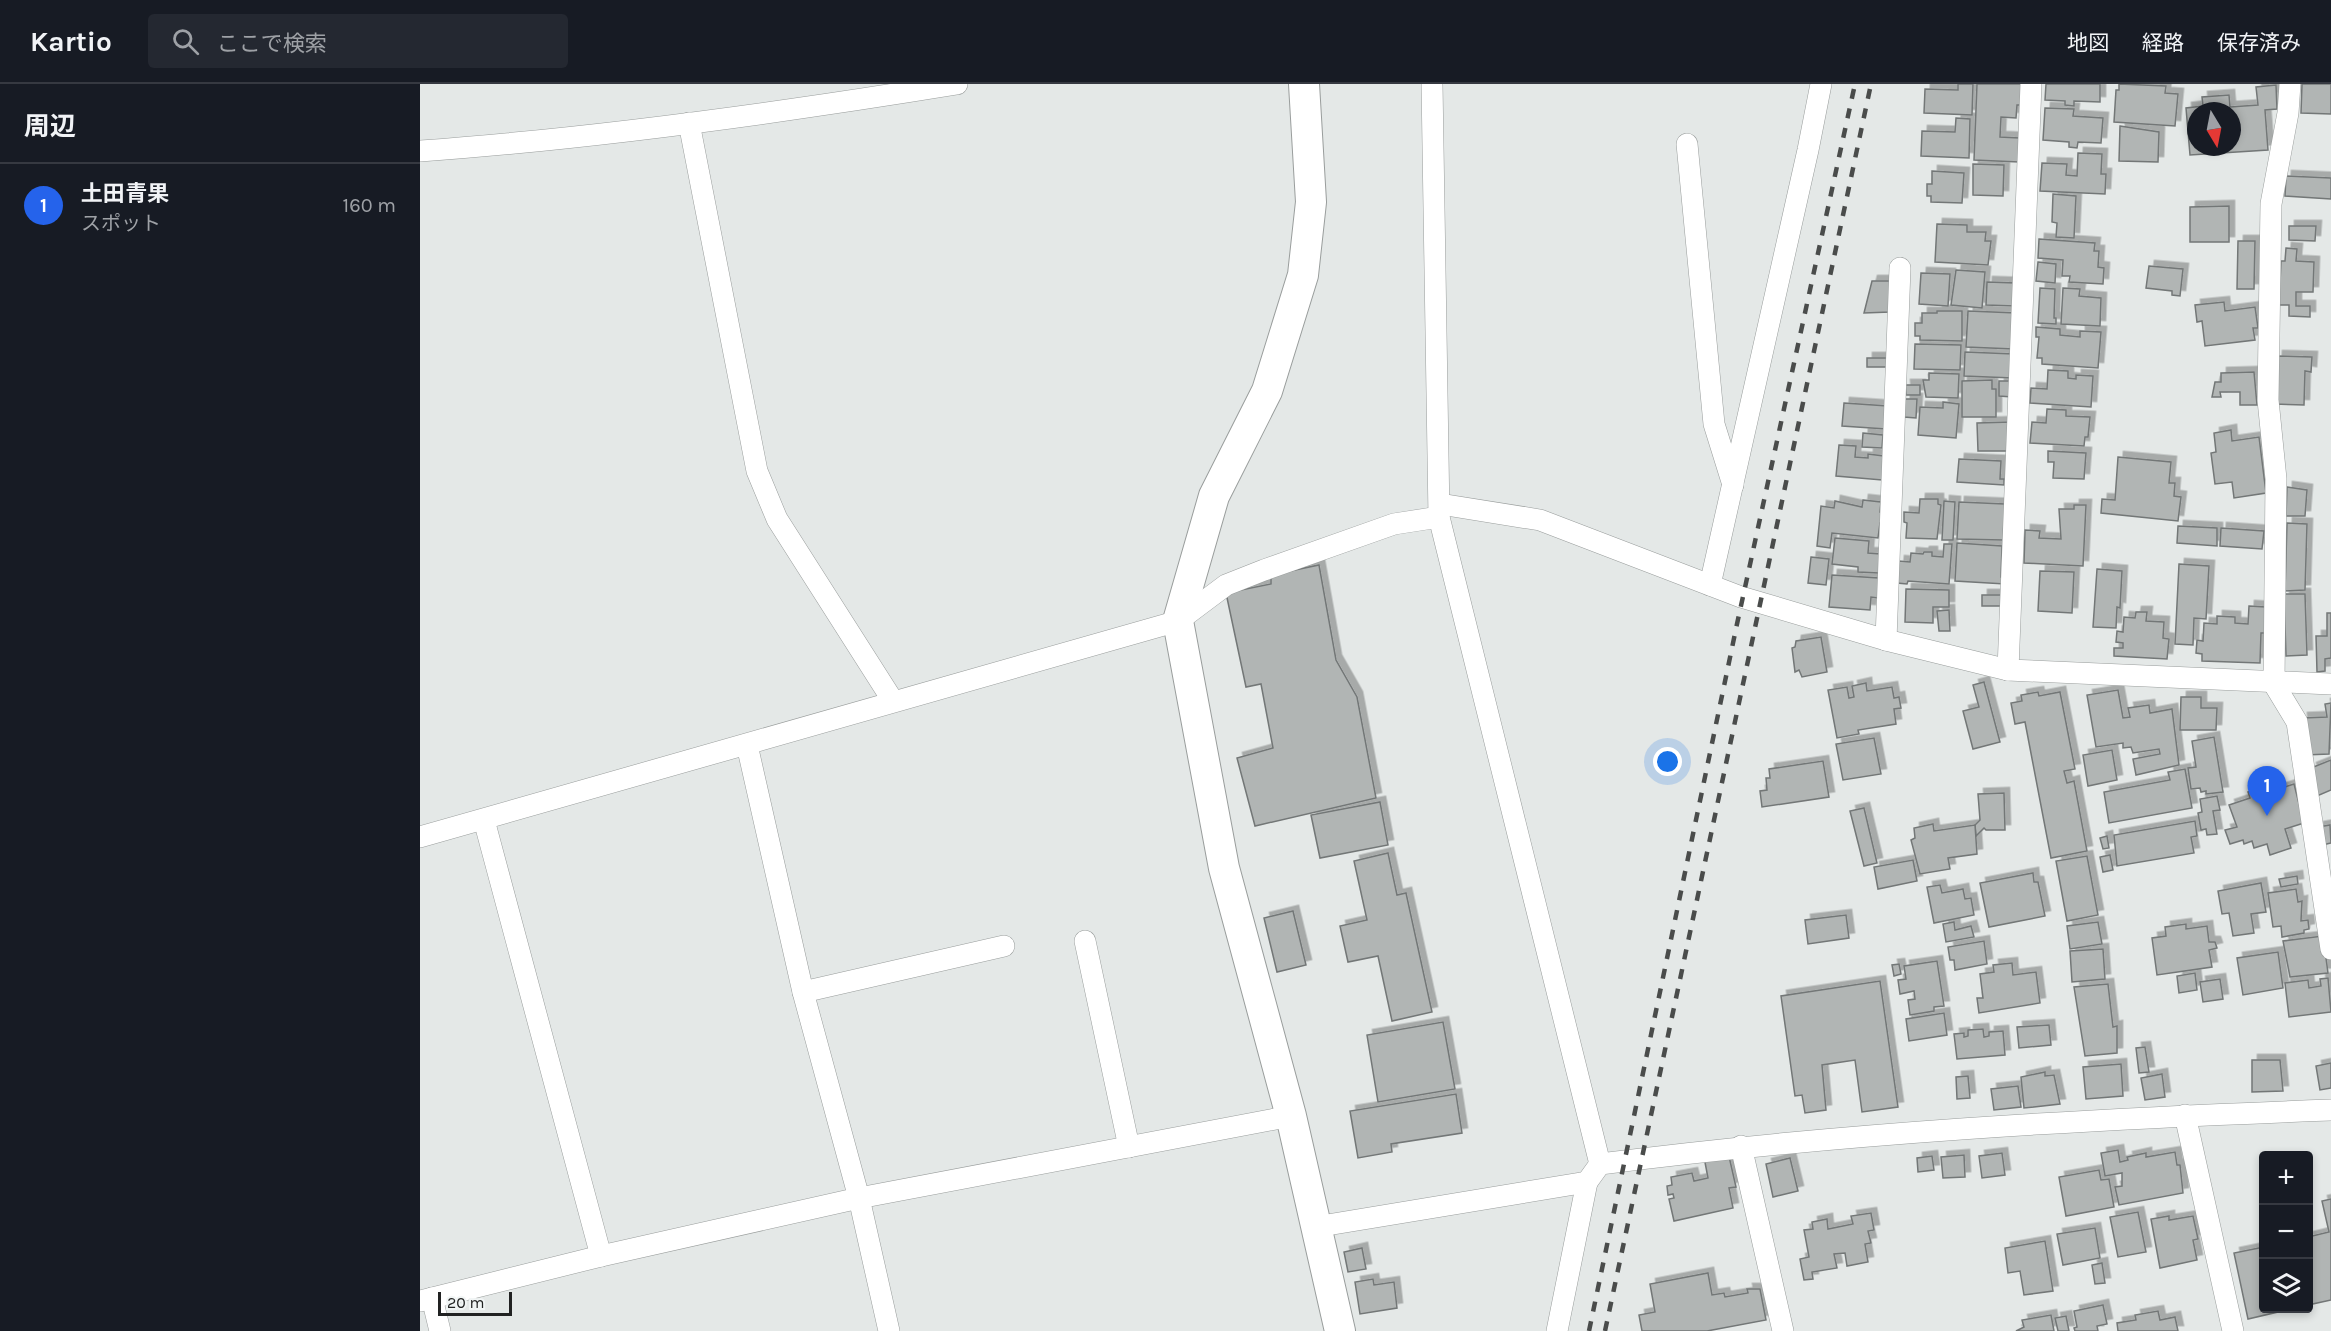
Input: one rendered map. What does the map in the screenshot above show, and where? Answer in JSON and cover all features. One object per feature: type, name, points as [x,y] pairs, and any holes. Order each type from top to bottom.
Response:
[{"type":"street","points":[[420,151],[518,144],[689,123],[957,84]]},
{"type":"street","points":[[1304,84],[1311,202],[1303,275],[1268,391],[1214,496],[1178,621],[1224,868],[1291,1116],[1340,1331]]},
{"type":"street","points":[[1432,84],[1439,510],[1600,1164]]},
{"type":"street","points":[[1710,585],[1806,161],[1821,84]]},
{"type":"street","points":[[2008,670],[2031,84]]},
{"type":"street","points":[[2290,84],[2288,113],[2271,204],[2268,400],[2276,479],[2274,684],[2297,722],[2331,949]]},
{"type":"street","points":[[689,123],[757,471],[777,519],[893,701]]},
{"type":"street","points":[[1687,144],[1714,424],[1733,486]]},
{"type":"street","points":[[1886,640],[1900,268]]},
{"type":"street","points":[[420,837],[651,769],[747,745],[893,701],[1178,621],[1226,585],[1263,570],[1439,510],[1540,520],[1741,597],[1886,640],[2008,670],[2274,684],[2331,684]]},
{"type":"street","points":[[747,745],[803,992],[859,1198],[889,1331]]},
{"type":"street","points":[[484,820],[601,1256]]},
{"type":"street","points":[[1085,941],[1129,1147]]},
{"type":"street","points":[[803,992],[1004,946]]},
{"type":"street","points":[[1557,1331],[1587,1182],[1600,1164],[1741,1146],[2185,1115],[2331,1110]]},
{"type":"street","points":[[2185,1115],[2234,1331]]},
{"type":"street","points":[[440,1331],[426,1299],[601,1256],[859,1198],[1291,1116]]},
{"type":"street","points":[[1741,1146],[1783,1331]]},
{"type":"street","points":[[1315,1227],[1587,1182]]},
{"type":"building","points":[[1958,84],[1973,84],[1972,115],[1924,113],[1925,89],[1958,90]]},
{"type":"building","points":[[1977,84],[2026,84],[2025,105],[2017,105],[2016,118],[2001,117],[2000,137],[2020,138],[2019,162],[1974,160]]},
{"type":"building","points":[[2046,84],[2100,84],[2100,102],[2074,101],[2074,106],[2065,105],[2065,101],[2045,100]]},
{"type":"building","points":[[2119,84],[2166,86],[2165,93],[2178,94],[2175,126],[2114,122],[2116,90],[2119,90]]},
{"type":"building","points":[[2302,84],[2331,84],[2331,114],[2301,113]]},
{"type":"building","points":[[2276,85],[2277,109],[2265,110],[2268,150],[2241,152],[2241,106],[2258,105],[2256,87]]},
{"type":"building","points":[[2229,95],[2230,102],[2203,102],[2202,97]]},
{"type":"building","points":[[2045,108],[2074,109],[2073,116],[2103,118],[2101,143],[2078,142],[2077,148],[2069,147],[2069,142],[2043,140]]},
{"type":"building","points":[[1956,118],[1970,119],[1969,158],[1921,156],[1922,131],[1955,132]]},
{"type":"building","points":[[2120,126],[2159,132],[2158,162],[2119,161]]},
{"type":"building","points":[[2078,153],[2102,154],[2101,174],[2106,174],[2105,194],[2040,191],[2042,163],[2067,164],[2066,175],[2077,176]]},
{"type":"building","points":[[1973,164],[2004,165],[2003,196],[1973,195]]},
{"type":"building","points":[[1932,171],[1964,173],[1962,203],[1931,202],[1931,196],[1927,196],[1927,184],[1932,184]]},
{"type":"building","points":[[2286,176],[2331,178],[2331,199],[2285,196]]},
{"type":"building","points":[[2053,194],[2076,196],[2074,238],[2056,237],[2057,223],[2052,222]]},
{"type":"building","points":[[2229,206],[2229,242],[2190,242],[2190,207]]},
{"type":"building","points":[[1937,224],[1967,225],[1967,232],[1986,232],[1985,241],[1991,241],[1988,265],[1935,262]]},
{"type":"building","points":[[2289,226],[2316,226],[2315,241],[2289,240]]},
{"type":"building","points":[[2039,239],[2095,243],[2094,251],[2099,251],[2098,267],[2104,268],[2103,284],[2069,282],[2070,276],[2062,276],[2063,260],[2038,258]]},
{"type":"building","points":[[2238,241],[2255,241],[2254,289],[2237,289]]},
{"type":"building","points":[[2286,248],[2297,249],[2296,261],[2314,262],[2313,292],[2296,292],[2296,306],[2310,306],[2310,317],[2289,316],[2289,305],[2279,305],[2281,261],[2285,261]]},
{"type":"building","points":[[2038,262],[2056,264],[2055,283],[2036,281]]},
{"type":"building","points":[[2149,266],[2183,269],[2180,296],[2172,295],[2172,291],[2146,288]]},
{"type":"building","points":[[1956,270],[1985,272],[1982,308],[1951,305]]},
{"type":"building","points":[[1921,273],[1950,274],[1948,306],[1919,304]]},
{"type":"building","points":[[1872,281],[1890,281],[1890,312],[1864,313]]},
{"type":"building","points":[[1987,282],[2016,283],[2015,306],[1986,305]]},
{"type":"building","points":[[2040,288],[2055,289],[2054,318],[2056,318],[2056,324],[2038,323]]},
{"type":"building","points":[[2063,288],[2080,289],[2079,296],[2101,298],[2100,326],[2061,324]]},
{"type":"building","points":[[2224,302],[2225,311],[2255,307],[2258,328],[2253,328],[2255,340],[2205,346],[2202,321],[2197,322],[2195,305]]},
{"type":"building","points":[[1937,311],[1962,311],[1962,341],[1920,340],[1920,336],[1915,336],[1915,323],[1922,323],[1922,313],[1937,313]]},
{"type":"building","points":[[1968,311],[2017,313],[2014,349],[1966,347]]},
{"type":"building","points":[[2036,327],[2060,329],[2060,335],[2080,337],[2080,331],[2101,332],[2098,368],[2042,364],[2042,358],[2037,358],[2039,337],[2036,337]]},
{"type":"building","points":[[1915,344],[1961,345],[1960,370],[1914,369]]},
{"type":"building","points":[[1965,352],[2014,354],[2013,378],[1964,376]]},
{"type":"building","points":[[2277,356],[2312,357],[2311,372],[2305,371],[2304,405],[2275,404]]},
{"type":"building","points":[[1867,358],[1887,358],[1887,367],[1867,367]]},
{"type":"building","points":[[2048,370],[2068,371],[2068,378],[2076,379],[2076,375],[2093,376],[2091,407],[2030,403],[2031,388],[2047,389]]},
{"type":"building","points":[[2254,372],[2257,405],[2240,405],[2240,392],[2220,392],[2221,397],[2212,397],[2215,382],[2221,382],[2221,373]]},
{"type":"building","points":[[1929,373],[1959,374],[1958,398],[1926,397],[1923,380],[1929,380]]},
{"type":"building","points":[[1992,380],[1992,389],[1996,389],[1996,417],[1962,417],[1962,381]]},
{"type":"building","points":[[1999,381],[2013,381],[2012,397],[1999,396]]},
{"type":"building","points":[[1905,385],[1920,385],[1920,395],[1906,395]]},
{"type":"building","points":[[1905,399],[1917,399],[1916,418],[1904,417]]},
{"type":"building","points":[[1943,402],[1959,404],[1956,438],[1918,435],[1920,407],[1943,408]]},
{"type":"building","points":[[1844,403],[1888,406],[1886,429],[1842,426]]},
{"type":"building","points":[[2047,409],[2066,410],[2066,416],[2090,417],[2088,437],[2085,437],[2084,446],[2030,443],[2032,422],[2046,423]]},
{"type":"building","points":[[2011,422],[2008,451],[1978,451],[1977,423]]},
{"type":"building","points":[[2231,430],[2232,441],[2259,437],[2266,493],[2234,498],[2232,482],[2215,484],[2211,453],[2216,452],[2214,433]]},
{"type":"building","points":[[1863,433],[1883,435],[1882,448],[1862,447]]},
{"type":"building","points":[[1839,445],[1856,446],[1855,457],[1868,458],[1868,454],[1884,456],[1882,480],[1836,476]]},
{"type":"building","points":[[2048,451],[2086,453],[2084,479],[2053,478],[2054,462],[2048,462]]},
{"type":"building","points":[[2118,457],[2171,462],[2169,483],[2175,483],[2174,496],[2181,497],[2178,521],[2101,513],[2102,499],[2115,500]]},
{"type":"building","points":[[1959,459],[2001,461],[2000,479],[2004,479],[2004,485],[1957,482]]},
{"type":"building","points":[[2287,487],[2307,490],[2305,516],[2286,516]]},
{"type":"building","points":[[1920,499],[1938,499],[1938,504],[1941,505],[1937,539],[1906,538],[1907,523],[1904,522],[1904,512],[1919,513]]},
{"type":"building","points":[[1863,500],[1881,502],[1880,512],[1885,512],[1883,523],[1880,523],[1878,538],[1832,533],[1830,548],[1817,546],[1821,506],[1834,508],[1835,501],[1862,507]]},
{"type":"building","points":[[1944,501],[1955,502],[1953,540],[1942,540]]},
{"type":"building","points":[[1959,502],[2005,504],[2003,540],[1957,539]]},
{"type":"building","points":[[2074,505],[2086,505],[2083,566],[2024,563],[2025,530],[2040,531],[2039,538],[2061,539],[2059,509],[2074,509]]},
{"type":"building","points":[[2287,523],[2307,524],[2305,590],[2285,591]]},
{"type":"building","points":[[2178,526],[2217,528],[2217,546],[2177,543]]},
{"type":"building","points":[[2221,528],[2264,531],[2262,549],[2220,546]]},
{"type":"building","points":[[1835,538],[1869,541],[1868,553],[1881,554],[1879,573],[1858,572],[1858,567],[1832,564]]},
{"type":"building","points":[[1957,543],[2002,546],[2001,577],[2005,577],[2005,584],[1955,581]]},
{"type":"building","points":[[1944,544],[1952,544],[1949,584],[1908,581],[1907,584],[1897,583],[1899,561],[1910,562],[1911,553],[1932,552],[1932,556],[1943,557]]},
{"type":"building","points":[[1811,557],[1829,559],[1826,585],[1808,583]]},
{"type":"building","points":[[2179,564],[2209,566],[2206,619],[2194,618],[2193,645],[2175,644]]},
{"type":"building","points":[[1319,565],[1336,660],[1357,697],[1376,798],[1255,826],[1237,758],[1273,748],[1261,684],[1246,687],[1226,593],[1271,584],[1271,575]]},
{"type":"building","points":[[2097,569],[2122,571],[2120,608],[2117,607],[2116,628],[2093,627]]},
{"type":"building","points":[[2040,571],[2074,572],[2072,613],[2038,611]]},
{"type":"building","points":[[1832,575],[1879,578],[1878,598],[1871,597],[1870,610],[1829,607]]},
{"type":"building","points":[[1906,589],[1949,590],[1949,607],[1933,607],[1933,623],[1905,622]]},
{"type":"building","points":[[2284,594],[2305,594],[2307,655],[2286,656]]},
{"type":"building","points":[[1982,595],[2003,595],[2002,606],[1982,606]]},
{"type":"building","points":[[2249,606],[2266,607],[2265,633],[2261,633],[2260,663],[2202,661],[2202,654],[2196,653],[2197,640],[2203,641],[2204,623],[2217,624],[2217,616],[2235,617],[2235,623],[2248,624]]},
{"type":"building","points":[[1949,610],[1950,631],[1939,631],[1937,611]]},
{"type":"building","points":[[2136,612],[2147,612],[2146,621],[2164,622],[2163,638],[2169,639],[2167,659],[2114,656],[2114,648],[2123,648],[2123,643],[2116,642],[2117,631],[2123,632],[2124,617],[2135,618]]},
{"type":"building","points":[[2327,613],[2331,613],[2331,658],[2325,659],[2325,671],[2317,672],[2316,636],[2327,636]]},
{"type":"building","points":[[1821,637],[1827,672],[1802,677],[1799,670],[1795,672],[1792,648],[1795,647],[1796,641]]},
{"type":"building","points":[[1984,682],[2000,742],[1973,749],[1963,711],[1979,707],[1973,685]]},
{"type":"building","points":[[1866,683],[1867,691],[1892,687],[1894,698],[1899,697],[1901,708],[1894,709],[1896,724],[1858,730],[1859,734],[1837,738],[1828,690],[1847,687],[1849,698],[1854,697],[1852,686]]},
{"type":"building","points":[[2118,690],[2123,718],[2130,717],[2128,708],[2149,705],[2150,713],[2172,709],[2179,765],[2136,775],[2133,759],[2160,754],[2159,749],[2133,753],[2131,747],[2123,748],[2123,743],[2096,747],[2087,695]]},
{"type":"building","points":[[2038,692],[2039,696],[2060,692],[2075,769],[2064,771],[2067,783],[2074,781],[2087,851],[2051,858],[2025,722],[2015,724],[2011,703],[2022,701],[2021,695]]},
{"type":"building","points":[[2181,697],[2201,697],[2201,708],[2217,708],[2216,730],[2180,730]]},
{"type":"building","points":[[2331,703],[2329,754],[2305,755],[2302,718],[2327,717],[2325,704]]},
{"type":"building","points":[[2214,737],[2223,792],[2206,794],[2206,791],[2201,792],[2200,788],[2191,789],[2188,768],[2196,767],[2192,741]]},
{"type":"building","points":[[1874,738],[1881,774],[1843,780],[1836,744]]},
{"type":"building","points":[[2112,750],[2117,780],[2088,786],[2083,755]]},
{"type":"building","points":[[2331,760],[2331,790],[2317,796],[2311,768]]},
{"type":"building","points":[[1823,761],[1829,797],[1762,807],[1760,791],[1767,790],[1766,778],[1770,778],[1769,769]]},
{"type":"building","points":[[2185,769],[2192,808],[2109,823],[2104,792],[2170,780],[2168,772]]},
{"type":"building","points":[[2294,784],[2304,823],[2285,829],[2291,848],[2270,855],[2267,844],[2254,848],[2252,841],[2244,844],[2243,840],[2230,844],[2225,830],[2237,827],[2229,805],[2250,798],[2248,792],[2264,786],[2266,793]]},
{"type":"building","points":[[2004,793],[2005,830],[1986,830],[1984,828],[1976,836],[1975,825],[1980,820],[1978,794]]},
{"type":"building","points":[[2217,796],[2220,810],[2213,811],[2217,834],[2207,835],[2206,829],[2201,830],[2198,813],[2202,812],[2200,799]]},
{"type":"building","points":[[1380,802],[1388,845],[1320,858],[1311,815]]},
{"type":"building","points":[[1864,808],[1877,863],[1864,866],[1850,811]]},
{"type":"building","points":[[2195,821],[2197,836],[2191,837],[2194,853],[2117,866],[2114,835]]},
{"type":"building","points":[[1933,824],[1934,831],[1975,825],[1977,854],[1948,858],[1950,869],[1920,874],[1911,840],[1915,838],[1914,828]]},
{"type":"building","points":[[2330,825],[2331,843],[2322,845],[2318,827]]},
{"type":"building","points":[[2107,836],[2109,848],[2103,849],[2100,838]]},
{"type":"building","points":[[1388,853],[1397,895],[1406,893],[1432,1012],[1392,1021],[1378,956],[1348,962],[1340,926],[1367,920],[1354,861]]},
{"type":"building","points":[[2110,855],[2113,870],[2103,872],[2100,857]]},
{"type":"building","points":[[2087,856],[2098,915],[2067,921],[2056,861]]},
{"type":"building","points":[[1913,860],[1917,881],[1878,889],[1874,867]]},
{"type":"building","points":[[2033,873],[2034,882],[2038,882],[2045,916],[1989,927],[1980,883]]},
{"type":"building","points":[[2297,876],[2298,884],[2281,887],[2279,879]]},
{"type":"building","points":[[2261,883],[2266,912],[2251,914],[2254,933],[2233,936],[2229,913],[2222,914],[2218,891]]},
{"type":"building","points":[[1940,885],[1942,893],[1963,889],[1965,899],[1971,898],[1974,915],[1934,923],[1927,887]]},
{"type":"building","points":[[2296,889],[2298,902],[2302,901],[2301,921],[2308,920],[2309,929],[2304,930],[2304,933],[2282,937],[2281,926],[2273,927],[2268,893]]},
{"type":"building","points":[[1293,911],[1306,965],[1277,972],[1264,918]]},
{"type":"building","points":[[1846,915],[1849,938],[1808,944],[1805,920]]},
{"type":"building","points":[[1954,922],[1955,930],[1971,926],[1974,937],[1946,942],[1943,924]]},
{"type":"building","points":[[2098,922],[2102,944],[2070,949],[2067,926]]},
{"type":"building","points":[[2186,924],[2186,929],[2207,926],[2209,942],[2215,942],[2217,948],[2209,950],[2212,967],[2157,975],[2152,938],[2166,936],[2165,927]]},
{"type":"building","points":[[2323,936],[2328,973],[2290,977],[2283,941]]},
{"type":"building","points":[[1984,941],[1987,964],[1955,970],[1954,960],[1950,960],[1948,947]]},
{"type":"building","points":[[2103,949],[2105,979],[2072,982],[2070,951]]},
{"type":"building","points":[[2278,952],[2283,988],[2243,995],[2237,958]]},
{"type":"building","points":[[1937,961],[1944,1006],[1934,1007],[1934,1011],[1910,1015],[1908,1000],[1915,999],[1914,991],[1900,994],[1898,980],[1906,979],[1904,966]]},
{"type":"building","points":[[2012,963],[2013,975],[2036,972],[2040,1003],[1979,1013],[1977,998],[1983,998],[1980,974],[1994,972],[1993,965]]},
{"type":"building","points":[[1899,964],[1901,974],[1894,976],[1892,965]]},
{"type":"building","points":[[2195,973],[2197,990],[2179,993],[2177,976]]},
{"type":"building","points":[[2328,978],[2331,1012],[2289,1017],[2285,983],[2308,980],[2309,988],[2321,986],[2320,979]]},
{"type":"building","points":[[2220,979],[2223,999],[2203,1002],[2200,982]]},
{"type":"building","points":[[1880,981],[1898,1107],[1862,1112],[1855,1060],[1822,1065],[1826,1110],[1805,1113],[1802,1095],[1795,1096],[1781,996]]},
{"type":"building","points":[[2108,984],[2113,1027],[2117,1026],[2117,1053],[2085,1056],[2074,987]]},
{"type":"building","points":[[1944,1013],[1947,1035],[1909,1041],[1906,1019]]},
{"type":"building","points":[[1443,1022],[1455,1089],[1378,1102],[1367,1035]]},
{"type":"building","points":[[2049,1025],[2051,1045],[2019,1048],[2017,1027]]},
{"type":"building","points":[[1983,1029],[1984,1037],[1989,1036],[1989,1032],[2003,1031],[2005,1055],[1957,1059],[1954,1034],[1964,1033],[1964,1037],[1968,1036],[1968,1030]]},
{"type":"building","points":[[2145,1047],[2149,1072],[2139,1073],[2136,1048]]},
{"type":"building","points":[[2252,1060],[2280,1060],[2283,1091],[2252,1092]]},
{"type":"building","points":[[2331,1063],[2331,1088],[2320,1090],[2316,1066]]},
{"type":"building","points":[[2121,1064],[2123,1096],[2086,1099],[2083,1067]]},
{"type":"building","points":[[2045,1072],[2045,1076],[2054,1075],[2060,1104],[2024,1108],[2021,1077]]},
{"type":"building","points":[[2162,1074],[2165,1097],[2145,1100],[2141,1078]]},
{"type":"building","points":[[1968,1076],[1970,1098],[1957,1099],[1956,1077]]},
{"type":"building","points":[[2018,1086],[2021,1107],[1994,1110],[1991,1089]]},
{"type":"building","points":[[1456,1094],[1462,1133],[1391,1144],[1392,1152],[1358,1158],[1350,1111]]},
{"type":"building","points":[[2118,1150],[2120,1162],[2128,1160],[2127,1157],[2146,1153],[2146,1157],[2175,1152],[2177,1165],[2180,1165],[2183,1193],[2119,1205],[2115,1187],[2122,1186],[2122,1173],[2105,1176],[2101,1153]]},
{"type":"building","points":[[1728,1152],[1736,1187],[1729,1188],[1733,1208],[1674,1221],[1669,1199],[1674,1198],[1673,1194],[1668,1195],[1667,1186],[1672,1185],[1671,1177],[1692,1173],[1694,1181],[1708,1178],[1704,1157]]},
{"type":"building","points":[[2002,1153],[2005,1175],[1982,1178],[1979,1156]]},
{"type":"building","points":[[1964,1155],[1965,1177],[1943,1178],[1941,1157]]},
{"type":"building","points":[[1932,1156],[1934,1170],[1918,1172],[1917,1158]]},
{"type":"building","points":[[1790,1158],[1798,1191],[1773,1197],[1766,1164]]},
{"type":"building","points":[[2099,1170],[2101,1180],[2109,1179],[2114,1207],[2066,1216],[2059,1177]]},
{"type":"building","points":[[2331,1199],[2331,1300],[2313,1304],[2313,1236],[2329,1232],[2322,1201]]},
{"type":"building","points":[[2138,1212],[2146,1252],[2118,1257],[2110,1217]]},
{"type":"building","points":[[1871,1213],[1874,1230],[1868,1231],[1871,1243],[1865,1244],[1868,1262],[1847,1266],[1845,1253],[1834,1254],[1837,1268],[1812,1272],[1813,1279],[1804,1280],[1800,1259],[1809,1257],[1804,1230],[1813,1229],[1812,1222],[1827,1219],[1828,1229],[1853,1224],[1851,1216]]},
{"type":"building","points":[[2169,1216],[2169,1220],[2193,1216],[2198,1239],[2193,1240],[2197,1260],[2160,1268],[2151,1219]]},
{"type":"building","points":[[2095,1228],[2100,1258],[2063,1265],[2057,1234]]},
{"type":"building","points":[[2045,1241],[2053,1291],[2024,1295],[2020,1271],[2008,1273],[2005,1248]]},
{"type":"building","points":[[1362,1248],[1366,1269],[1348,1272],[1344,1252]]},
{"type":"building","points":[[2259,1248],[2259,1313],[2274,1313],[2248,1319],[2234,1253]]},
{"type":"building","points":[[2102,1263],[2105,1283],[2095,1284],[2092,1265]]},
{"type":"building","points":[[1708,1273],[1712,1295],[1724,1293],[1725,1297],[1748,1293],[1747,1289],[1760,1289],[1766,1320],[1707,1331],[1642,1331],[1639,1315],[1655,1312],[1650,1284]]},
{"type":"building","points":[[1373,1279],[1374,1285],[1394,1282],[1397,1308],[1360,1314],[1355,1282]]},
{"type":"building","points":[[2103,1305],[2107,1324],[2097,1326],[2098,1331],[2075,1331],[2074,1328],[2077,1327],[2074,1311]]},
{"type":"building","points":[[2158,1311],[2160,1320],[2175,1317],[2178,1331],[2118,1331],[2117,1323],[2136,1320],[2135,1315]]},
{"type":"building","points":[[2051,1315],[2054,1331],[2016,1331],[2024,1327],[2022,1320]]},
{"type":"building","points":[[2066,1316],[2069,1331],[2058,1331],[2055,1318]]},
{"type":"railway","points":[[1589,1331],[1737,624],[1855,84]]},
{"type":"railway","points":[[1605,1331],[1871,84]]},
{"type":"place","name":"土田青果","points":[[2267,816]]}]
